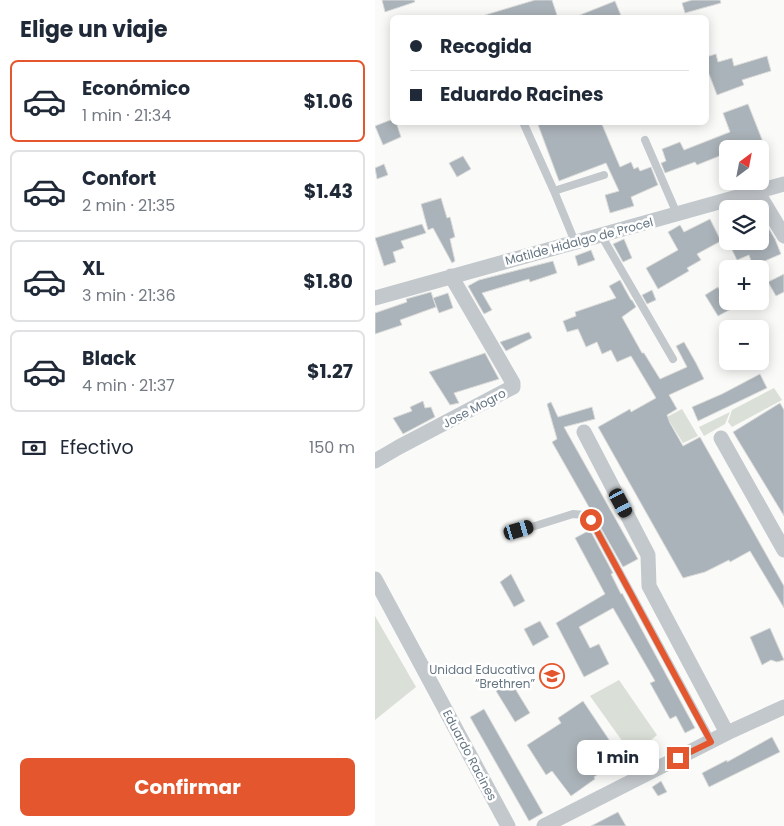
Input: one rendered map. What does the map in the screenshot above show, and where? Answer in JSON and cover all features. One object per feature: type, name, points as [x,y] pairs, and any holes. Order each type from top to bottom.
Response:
[{"type":"street","name":"Matilde Hidalgo de Procel","points":[[769,186],[784,184]]},
{"type":"street","name":"Matilde Hidalgo de Procel","points":[[375,298],[677,214],[745,190]]},
{"type":"street","points":[[749,190],[784,236]]},
{"type":"street","name":"Jose Mogro","points":[[375,461],[513,387],[513,383],[451,276]]},
{"type":"street","points":[[584,432],[649,556],[649,586],[727,733]]},
{"type":"street","points":[[721,438],[784,550]]},
{"type":"street","name":"Eduardo Racines","points":[[375,579],[508,826]]},
{"type":"street","points":[[544,826],[727,733],[784,708]]},
{"type":"lane","points":[[524,125],[575,242]]},
{"type":"lane","points":[[645,140],[677,214]]},
{"type":"lane","points":[[554,191],[604,174]]},
{"type":"lane","points":[[601,235],[673,359]]},
{"type":"lane","points":[[519,530],[573,514],[585,515],[591,520],[711,742]]},
{"type":"shaded area","points":[[774,388],[782,400],[732,427],[728,422],[732,410]]},
{"type":"shaded area","points":[[682,409],[698,436],[683,443],[667,417]]},
{"type":"shaded area","points":[[730,412],[725,424],[704,436],[699,427]]},
{"type":"shaded area","points":[[375,616],[416,687],[375,720]]},
{"type":"shaded area","points":[[619,680],[657,735],[633,756],[590,696]]},
{"type":"building","points":[[382,0],[414,0],[415,2],[385,12]]},
{"type":"building","points":[[535,0],[552,0],[557,15],[485,15]]},
{"type":"building","points":[[692,0],[720,0],[721,3],[685,13],[682,3]]},
{"type":"building","points":[[615,1],[621,15],[580,15]]},
{"type":"building","points":[[716,54],[718,62],[732,58],[734,66],[767,56],[771,71],[742,80],[744,85],[717,95],[709,74],[709,56]]},
{"type":"building","points":[[748,104],[762,140],[719,140],[719,156],[697,165],[695,162],[665,173],[661,163],[666,161],[662,149],[680,142],[684,150],[730,132],[723,113]]},
{"type":"building","points":[[390,120],[390,125],[397,125],[401,137],[383,145],[375,126]]},
{"type":"building","points":[[538,125],[602,125],[620,167],[631,162],[634,169],[638,167],[640,171],[651,167],[658,185],[631,197],[634,206],[610,213],[605,195],[619,191],[606,163],[559,181]]},
{"type":"building","points":[[463,156],[471,169],[457,177],[449,163]]},
{"type":"building","points":[[384,164],[388,175],[377,179],[375,168]]},
{"type":"building","points":[[441,198],[447,218],[450,217],[455,237],[450,239],[455,261],[452,263],[433,228],[428,230],[421,204]]},
{"type":"building","points":[[710,219],[719,237],[719,242],[697,254],[701,260],[687,268],[689,271],[658,289],[646,268],[678,250],[668,232],[680,225],[684,232]]},
{"type":"building","points":[[422,224],[426,233],[401,241],[404,248],[393,252],[396,262],[384,266],[375,238]]},
{"type":"building","points":[[769,229],[781,254],[767,260],[751,260],[749,255],[737,260],[732,250],[769,250]]},
{"type":"building","points":[[624,239],[632,258],[623,262],[613,244]]},
{"type":"building","points":[[591,250],[595,260],[578,266],[575,256]]},
{"type":"building","points":[[553,261],[557,273],[530,282],[529,279],[482,293],[492,310],[484,314],[468,286],[479,280]]},
{"type":"building","points":[[784,274],[784,292],[776,296],[769,282]]},
{"type":"building","points":[[620,280],[636,307],[622,317],[642,353],[644,353],[660,379],[687,367],[676,346],[684,342],[704,379],[669,395],[677,409],[667,415],[683,446],[700,437],[784,586],[784,608],[750,551],[730,562],[729,560],[705,572],[683,578],[598,427],[630,409],[631,412],[656,398],[631,356],[617,362],[611,350],[602,354],[597,342],[586,347],[578,329],[567,332],[563,321],[576,316],[575,312],[616,298],[609,286]]},
{"type":"building","points":[[718,287],[719,310],[729,310],[718,316],[705,295]]},
{"type":"building","points":[[652,290],[656,300],[647,304],[642,295]]},
{"type":"building","points":[[431,292],[436,307],[400,320],[402,325],[375,334],[375,313],[407,302],[406,299]]},
{"type":"building","points":[[448,293],[453,308],[439,313],[433,298]]},
{"type":"building","points":[[529,332],[532,338],[506,351],[500,342]]},
{"type":"building","points":[[485,353],[499,379],[454,393],[459,403],[450,405],[429,372]]},
{"type":"building","points":[[760,374],[767,388],[698,421],[692,407]]},
{"type":"building","points":[[423,401],[425,408],[431,407],[435,417],[403,434],[393,418],[412,411],[410,407]]},
{"type":"building","points":[[551,402],[558,417],[592,407],[595,419],[564,427],[638,559],[623,567],[552,442],[557,439],[547,404]]},
{"type":"building","points":[[780,403],[784,410],[784,516],[733,432]]},
{"type":"building","points":[[590,530],[613,573],[611,574],[621,594],[695,728],[685,733],[676,716],[670,719],[650,683],[655,681],[613,608],[579,627],[590,648],[599,644],[609,664],[584,677],[556,623],[605,594],[575,538]]},
{"type":"building","points":[[511,574],[525,601],[514,607],[500,582]]},
{"type":"building","points":[[540,621],[549,637],[533,646],[524,629]]},
{"type":"building","points":[[770,628],[784,660],[777,662],[771,660],[762,665],[750,637]]},
{"type":"building","points":[[511,682],[530,713],[515,722],[496,691]]},
{"type":"building","points":[[583,701],[622,759],[594,777],[595,779],[571,796],[552,771],[546,775],[527,745],[561,723],[558,718]]},
{"type":"building","points":[[484,709],[543,813],[529,821],[470,717]]},
{"type":"building","points":[[772,737],[780,752],[709,787],[702,773],[727,760],[727,762]]},
{"type":"building","points":[[661,781],[667,792],[658,796],[652,787]]},
{"type":"building","points":[[618,812],[626,826],[591,826]]},
{"type":"place","name":"Unidad Educativa “Brethren”","points":[[552,676]]},
{"type":"route","points":[[591,520],[711,742],[678,758]]}]
